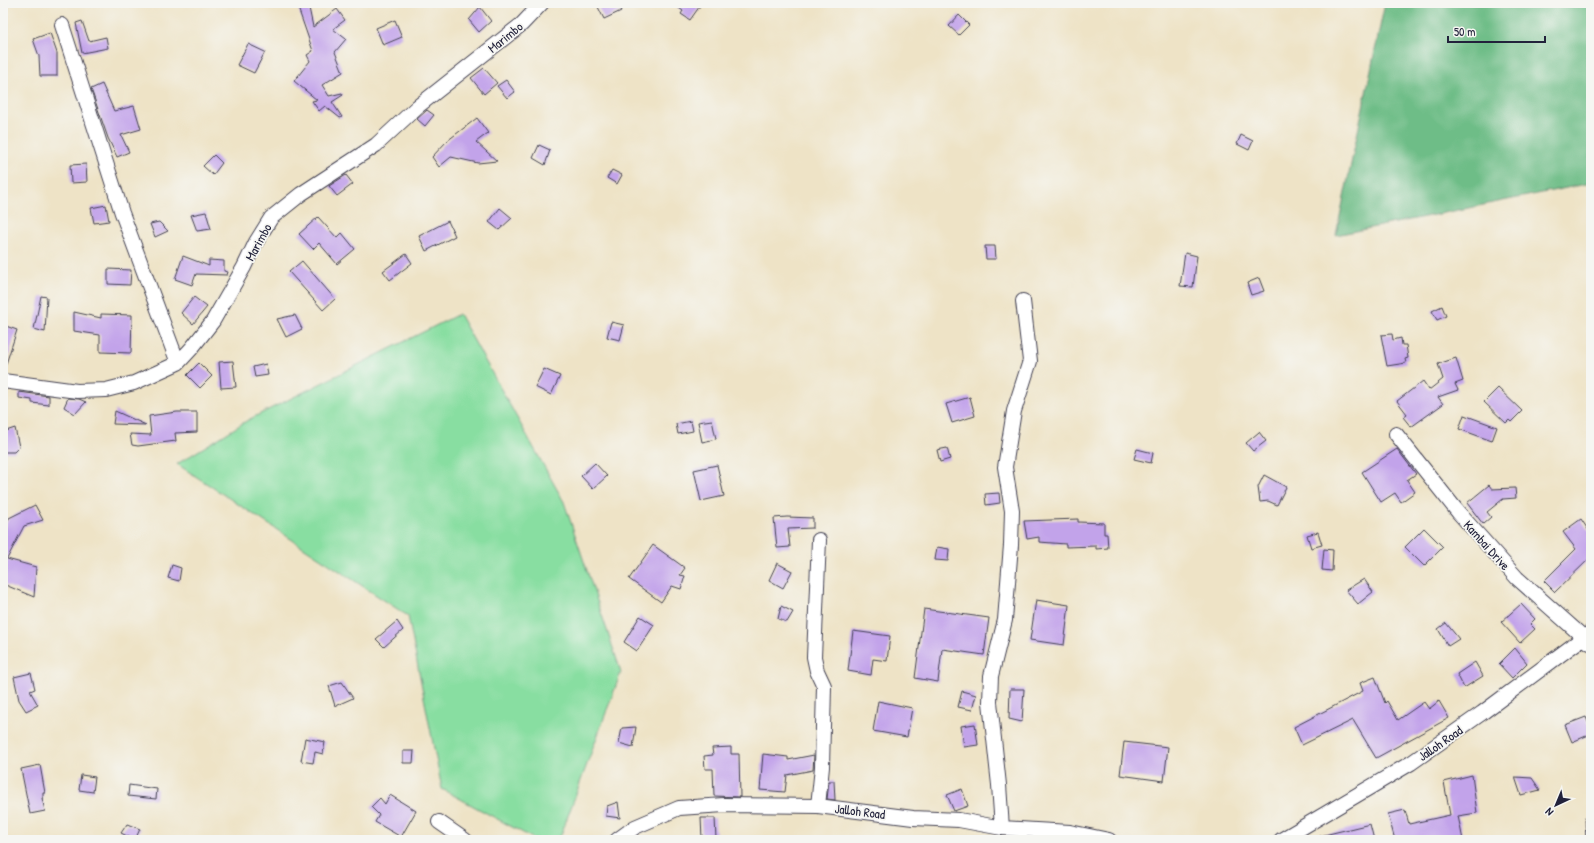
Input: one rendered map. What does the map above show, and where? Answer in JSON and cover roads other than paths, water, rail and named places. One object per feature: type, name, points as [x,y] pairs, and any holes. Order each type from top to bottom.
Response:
[{"type":"street","name":"Marimbo","points":[[3,380],[77,391],[106,390],[134,383],[178,363],[213,321],[244,267],[256,242],[271,218],[301,194],[376,145],[417,107],[522,24],[542,3]]},
{"type":"street","points":[[62,25],[122,213],[178,363]]},
{"type":"street","points":[[1002,828],[990,702],[991,676],[1005,620],[1011,545],[1012,511],[1005,468],[1014,411],[1030,361],[1023,301]]},
{"type":"street","name":"Kambai Drive","points":[[1396,434],[1458,512],[1517,578],[1588,638]]},
{"type":"street","points":[[818,806],[822,767],[824,686],[817,671],[814,657],[819,540]]},
{"type":"street","name":"Jalloh Road","points":[[1281,840],[1411,763],[1588,638]]},
{"type":"street","name":"Jalloh Road","points":[[617,840],[635,826],[679,808],[724,806],[818,806],[913,818],[959,820],[1002,828],[1070,832],[1109,840]]},
{"type":"street","points":[[439,822],[465,840]]},
{"type":"lane","points":[[1588,819],[1590,840]]}]
